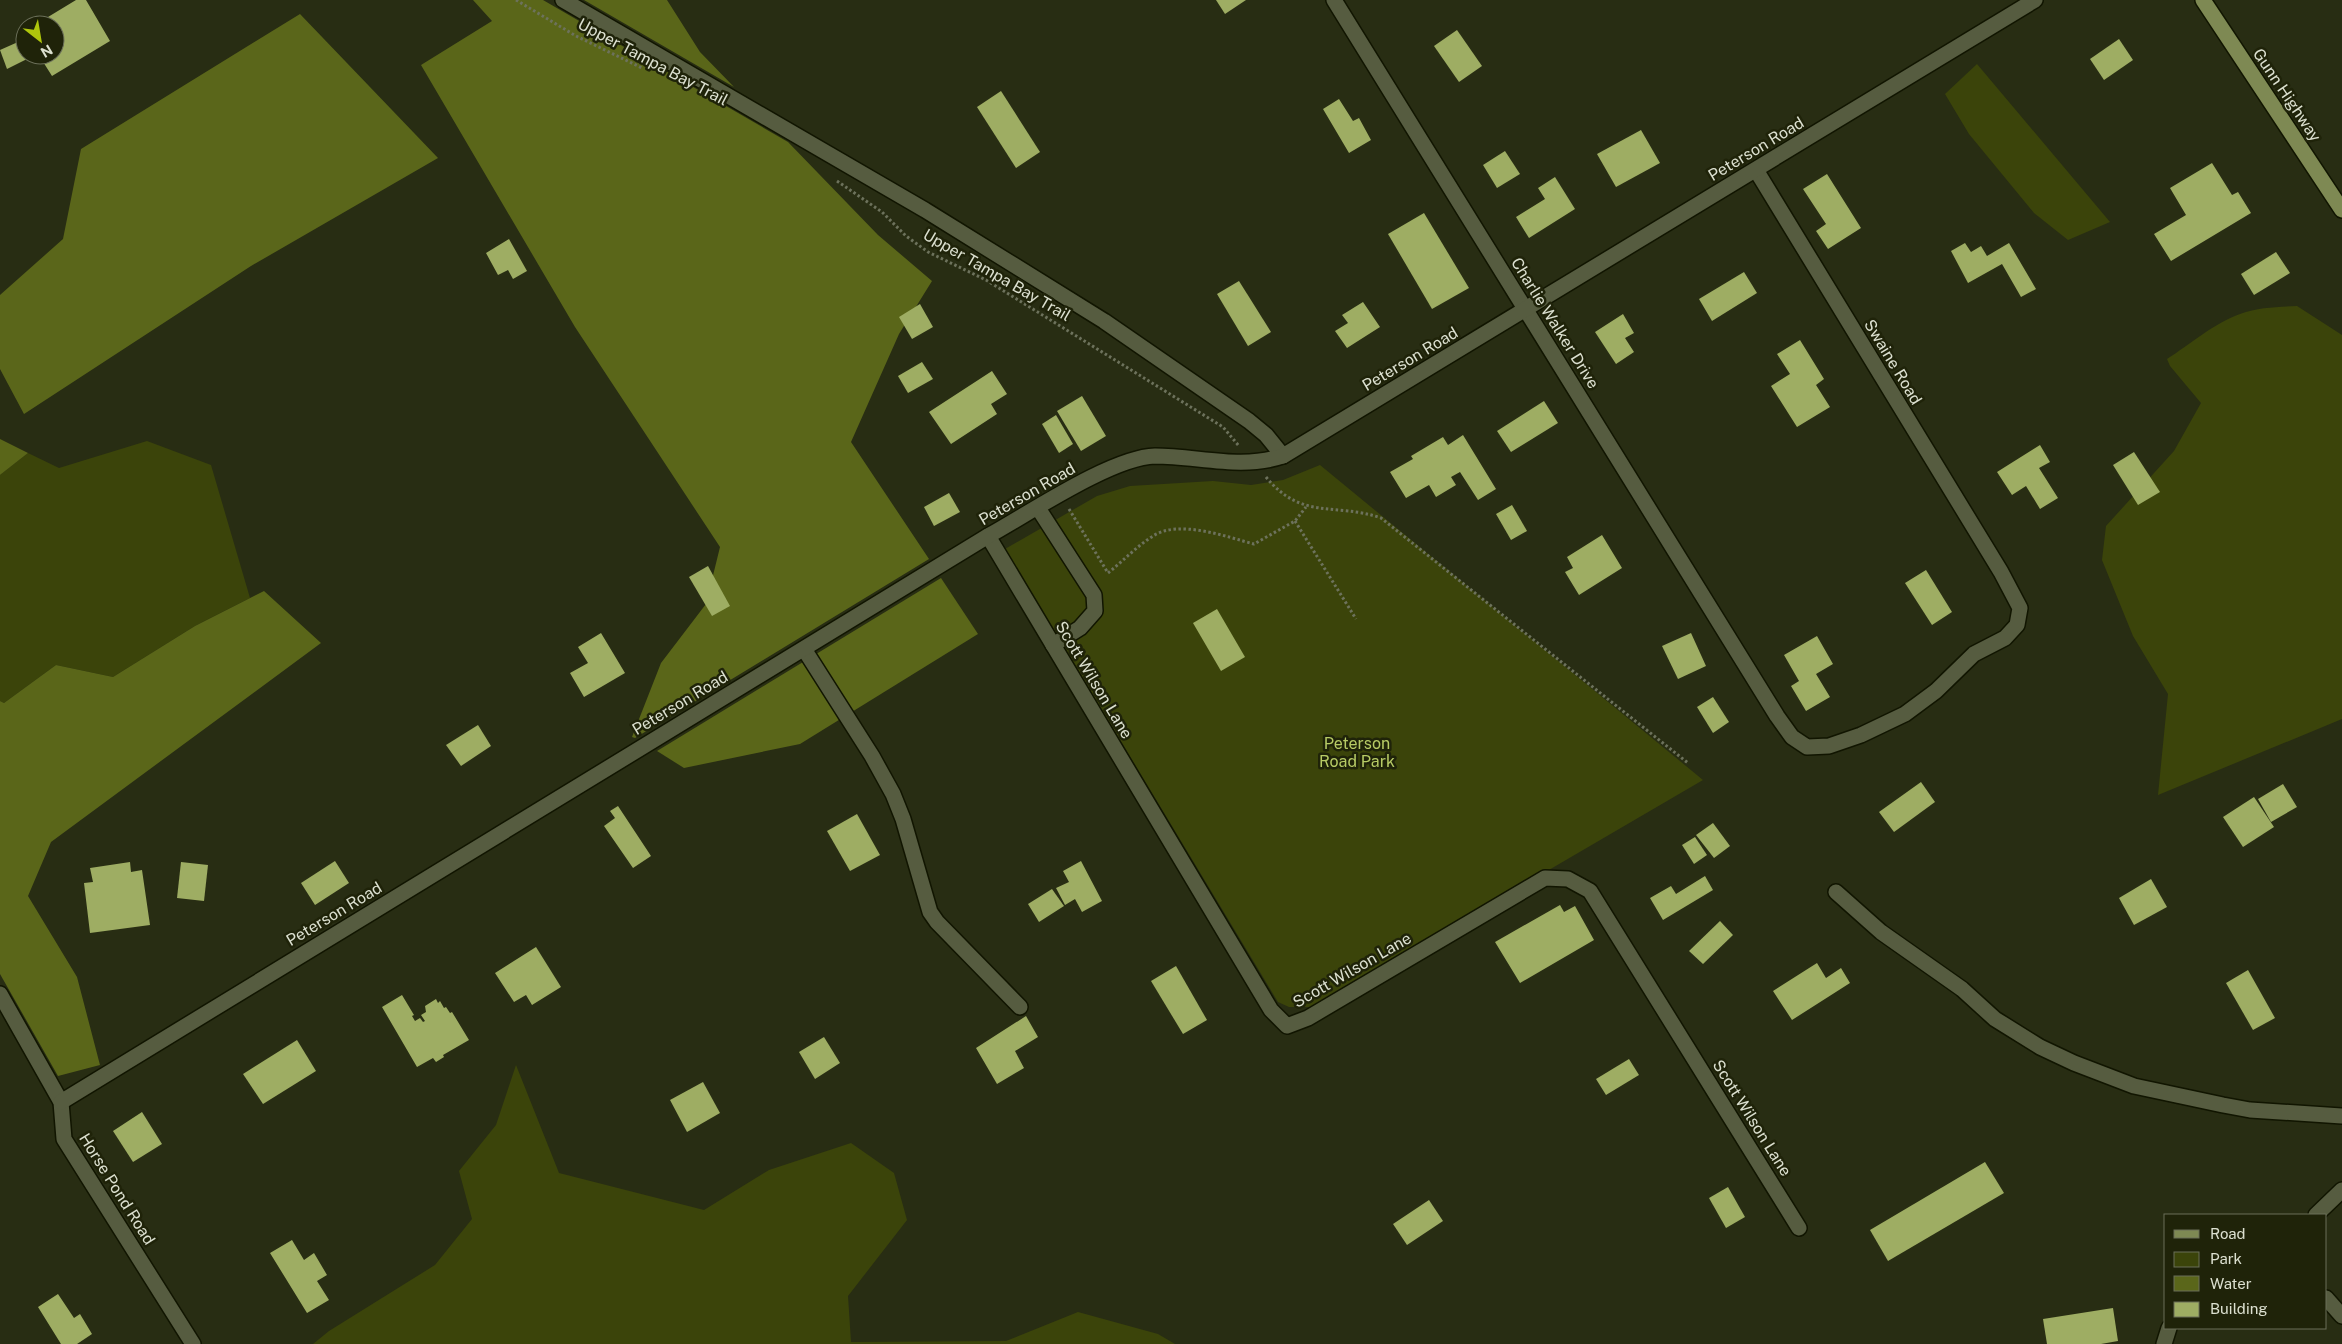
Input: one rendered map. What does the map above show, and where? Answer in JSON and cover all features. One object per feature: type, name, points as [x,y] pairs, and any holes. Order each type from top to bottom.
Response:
[{"type":"main road","name":"Gunn Highway","points":[[2203,0],[2342,210]]},
{"type":"street","points":[[563,0],[925,210],[1104,321],[1250,421],[1266,434],[1283,456]]},
{"type":"street","name":"Charlie Walker Drive","points":[[1334,0],[1745,666]]},
{"type":"street","name":"Peterson Road","points":[[61,1102],[988,536],[1090,478],[1132,460],[1154,456],[1254,463],[1283,456],[2035,0]]},
{"type":"street","name":"Swaine Road","points":[[1745,666],[1792,737],[1807,747],[1828,746],[1861,735],[1905,714],[1936,691],[1974,654],[2005,638],[2017,625],[2020,608],[2001,572],[1756,170]]},
{"type":"street","points":[[1038,508],[1094,595],[1095,611],[1080,628],[1053,645]]},
{"type":"street","name":"Scott Wilson Lane","points":[[988,536],[1270,1010],[1287,1026],[1316,1013],[1545,878],[1568,879],[1590,890],[1799,1228]]},
{"type":"street","points":[[804,648],[872,756],[893,794],[903,819],[930,912],[937,922],[1020,1007]]},
{"type":"street","points":[[1836,892],[1881,932],[1962,989],[1996,1019],[2040,1047],[2074,1063],[2134,1086],[2223,1105],[2250,1110],[2342,1116]]},
{"type":"street","name":"Horse Pond Road","points":[[0,994],[61,1102],[64,1139],[193,1344]]},
{"type":"street","points":[[2317,1214],[2342,1190]]},
{"type":"street","points":[[2327,1299],[2342,1316]]},
{"type":"street","points":[[2164,1344],[2169,1329]]},
{"type":"path","name":"Upper Tampa Bay Trail","points":[[516,0],[576,36],[643,68]]},
{"type":"path","name":"Upper Tampa Bay Trail","points":[[831,178],[875,207],[906,236],[928,252],[986,280],[1223,427],[1276,490],[1290,500],[1306,507],[1367,514],[1381,518],[1688,763]]},
{"type":"path","points":[[1069,509],[1108,572],[1154,535],[1165,531],[1183,529],[1204,531],[1254,544],[1295,521],[1306,507]]},
{"type":"path","points":[[1295,521],[1356,619]]},
{"type":"green space","points":[[1977,64],[2110,222],[2068,240],[2034,213],[1969,134],[1945,94]]},
{"type":"green space","points":[[2297,306],[2342,335],[2342,719],[2158,795],[2168,694],[2133,636],[2102,560],[2106,526],[2174,451],[2201,403],[2170,366],[2167,359],[2212,328],[2231,318],[2261,309]]},
{"type":"green space","points":[[147,441],[211,465],[250,598],[195,626],[113,677],[56,665],[4,703],[0,701],[0,475],[28,453],[59,468]]},
{"type":"green space","name":"Peterson Road Park","points":[[1320,465],[1703,780],[1314,1007],[1289,1007],[1278,1002],[1005,549],[1097,496],[1130,486],[1213,481],[1251,485],[1283,480]]},
{"type":"green space","points":[[516,1065],[559,1173],[704,1210],[769,1170],[851,1143],[894,1173],[907,1220],[848,1296],[851,1342],[1006,1341],[1078,1312],[1158,1334],[1175,1344],[313,1344],[329,1331],[435,1265],[472,1219],[459,1171],[496,1125]]},
{"type":"shaded area","points":[[473,0],[543,0],[788,142],[878,235],[932,281],[899,334],[851,442],[929,559],[635,738],[632,737],[661,663],[706,604],[720,547],[575,327],[421,65],[492,21]]},
{"type":"shaded area","points":[[584,0],[667,0],[700,52],[734,87]]},
{"type":"shaded area","points":[[0,439],[28,453],[0,475]]},
{"type":"shaded area","points":[[941,578],[978,634],[800,744],[684,768],[657,751]]},
{"type":"shaded area","points":[[264,591],[321,643],[51,842],[28,896],[77,977],[100,1065],[58,1076],[0,974],[0,701],[4,703],[56,665],[113,677],[195,626]]},
{"type":"water","points":[[300,14],[438,158],[251,266],[24,414],[0,369],[0,295],[63,239],[81,149]]},
{"type":"building","points":[[76,0],[86,0],[110,41],[52,76],[45,65],[65,65],[65,15],[51,15]]},
{"type":"building","points":[[1216,0],[1246,0],[1225,14]]},
{"type":"building","points":[[1457,30],[1482,66],[1459,82],[1434,46]]},
{"type":"building","points":[[2119,39],[2133,60],[2104,80],[2090,59]]},
{"type":"building","points":[[15,43],[15,65],[7,69],[0,50]]},
{"type":"building","points":[[1001,91],[1040,152],[1016,168],[977,107]]},
{"type":"building","points":[[1339,99],[1353,121],[1359,118],[1371,140],[1349,153],[1323,109]]},
{"type":"building","points":[[1641,130],[1660,163],[1616,187],[1597,154]]},
{"type":"building","points":[[1505,151],[1520,174],[1497,188],[1483,165]]},
{"type":"building","points":[[2212,163],[2232,195],[2238,192],[2251,213],[2171,261],[2154,234],[2186,215],[2170,188]]},
{"type":"building","points":[[1827,174],[1861,228],[1828,249],[1816,231],[1826,224],[1803,189]]},
{"type":"building","points":[[1555,177],[1575,209],[1529,238],[1516,217],[1545,199],[1538,188]]},
{"type":"building","points":[[1424,213],[1469,288],[1432,309],[1388,234]]},
{"type":"building","points":[[509,239],[527,271],[513,279],[508,270],[498,275],[486,253]]},
{"type":"building","points":[[1965,243],[1971,252],[1981,246],[1987,256],[2009,243],[2036,289],[2021,297],[2002,264],[1968,283],[1951,251]]},
{"type":"building","points":[[2276,252],[2290,273],[2254,295],[2241,274]]},
{"type":"building","points":[[1744,272],[1757,293],[1712,321],[1699,299]]},
{"type":"building","points":[[1239,281],[1271,332],[1248,346],[1217,294]]},
{"type":"building","points":[[1363,302],[1380,327],[1347,348],[1335,331],[1348,323],[1342,315]]},
{"type":"building","points":[[920,304],[933,327],[912,339],[899,317]]},
{"type":"building","points":[[1623,314],[1634,333],[1625,338],[1634,352],[1616,364],[1595,332]]},
{"type":"building","points":[[1800,340],[1824,379],[1816,385],[1830,407],[1797,427],[1771,386],[1790,374],[1777,354]]},
{"type":"building","points":[[922,362],[933,379],[908,393],[898,376]]},
{"type":"building","points":[[992,371],[1007,394],[991,404],[997,414],[951,444],[929,412]]},
{"type":"building","points":[[1082,396],[1106,436],[1081,451],[1057,411]]},
{"type":"building","points":[[1544,401],[1558,423],[1511,452],[1497,431]]},
{"type":"building","points":[[1056,415],[1073,444],[1059,453],[1042,424]]},
{"type":"building","points":[[1463,435],[1496,489],[1478,500],[1460,472],[1451,477],[1456,485],[1436,497],[1429,485],[1406,498],[1390,472],[1413,459],[1411,456],[1443,437],[1448,445]]},
{"type":"building","points":[[2040,445],[2050,462],[2039,468],[2058,498],[2040,509],[2026,486],[2012,495],[1997,472]]},
{"type":"building","points":[[2134,452],[2160,492],[2138,505],[2113,465]]},
{"type":"building","points":[[949,493],[960,512],[934,526],[924,507]]},
{"type":"building","points":[[1512,505],[1527,531],[1511,540],[1496,514]]},
{"type":"building","points":[[1602,535],[1622,568],[1579,595],[1565,572],[1573,568],[1567,557]]},
{"type":"building","points":[[708,566],[730,606],[712,616],[689,577]]},
{"type":"building","points":[[1926,570],[1952,612],[1932,625],[1905,583]]},
{"type":"building","points":[[1217,609],[1245,657],[1221,671],[1193,623]]},
{"type":"building","points":[[601,633],[625,673],[584,697],[570,673],[588,663],[578,647]]},
{"type":"building","points":[[1691,633],[1706,666],[1678,679],[1662,646]]},
{"type":"building","points":[[1817,636],[1833,664],[1816,674],[1830,697],[1806,711],[1791,686],[1799,681],[1784,655]]},
{"type":"building","points":[[1713,697],[1729,722],[1713,733],[1697,707]]},
{"type":"building","points":[[478,725],[491,746],[461,766],[446,745]]},
{"type":"building","points":[[1921,782],[1935,802],[1894,832],[1879,812]]},
{"type":"building","points":[[2283,784],[2297,807],[2271,822],[2258,799]]},
{"type":"building","points":[[2254,797],[2274,827],[2243,847],[2223,817]]},
{"type":"building","points":[[618,806],[651,856],[633,868],[604,826],[615,818],[610,811]]},
{"type":"building","points":[[857,814],[880,855],[850,871],[827,831]]},
{"type":"building","points":[[1713,823],[1730,846],[1714,858],[1696,835]]},
{"type":"building","points":[[1695,837],[1707,855],[1694,864],[1682,845]]},
{"type":"building","points":[[335,861],[349,883],[315,905],[301,883]]},
{"type":"building","points":[[1081,861],[1102,901],[1082,912],[1075,899],[1065,905],[1056,888],[1069,882],[1063,871]]},
{"type":"building","points":[[130,862],[131,872],[142,870],[150,925],[90,933],[84,883],[93,882],[90,868]]},
{"type":"building","points":[[181,862],[208,865],[204,901],[177,898]]},
{"type":"building","points":[[1705,876],[1713,890],[1663,920],[1650,898],[1671,886],[1676,894]]},
{"type":"building","points":[[2151,879],[2167,907],[2134,925],[2119,898]]},
{"type":"building","points":[[1052,889],[1064,906],[1039,922],[1028,904]]},
{"type":"building","points":[[1560,905],[1564,912],[1575,906],[1594,940],[1520,983],[1495,942]]},
{"type":"building","points":[[1720,921],[1733,935],[1703,964],[1689,951]]},
{"type":"building","points":[[536,947],[561,987],[532,1005],[526,995],[514,1002],[495,973]]},
{"type":"building","points":[[1817,963],[1826,978],[1841,968],[1850,983],[1792,1020],[1773,991]]},
{"type":"building","points":[[1176,966],[1207,1020],[1183,1034],[1151,981]]},
{"type":"building","points":[[2248,970],[2275,1018],[2253,1030],[2226,983]]},
{"type":"building","points":[[402,995],[414,1015],[412,1016],[415,1021],[420,1018],[423,1022],[425,1021],[421,1015],[426,1012],[425,1006],[436,999],[438,1003],[440,1001],[444,1008],[446,1007],[450,1013],[452,1012],[469,1040],[443,1055],[444,1057],[436,1062],[433,1058],[417,1067],[382,1007]]},
{"type":"building","points":[[1026,1016],[1038,1037],[1015,1051],[1024,1068],[997,1084],[976,1048]]},
{"type":"building","points":[[824,1037],[840,1063],[815,1079],[799,1052]]},
{"type":"building","points":[[297,1040],[316,1071],[263,1104],[243,1074]]},
{"type":"building","points":[[1629,1059],[1639,1075],[1606,1095],[1596,1079]]},
{"type":"building","points":[[703,1082],[720,1113],[687,1132],[670,1100]]},
{"type":"building","points":[[142,1112],[162,1144],[133,1162],[113,1131]]},
{"type":"building","points":[[1985,1162],[2004,1193],[1888,1261],[1870,1230]]},
{"type":"building","points":[[1728,1187],[1745,1217],[1726,1228],[1709,1198]]},
{"type":"building","points":[[1429,1200],[1443,1221],[1407,1245],[1393,1224]]},
{"type":"building","points":[[292,1240],[304,1260],[314,1253],[327,1275],[317,1281],[329,1300],[307,1313],[270,1253]]},
{"type":"building","points":[[58,1294],[74,1318],[80,1314],[92,1334],[77,1344],[61,1344],[38,1307]]},
{"type":"building","points":[[2113,1308],[2118,1341],[2101,1344],[2047,1344],[2043,1319]]}]
